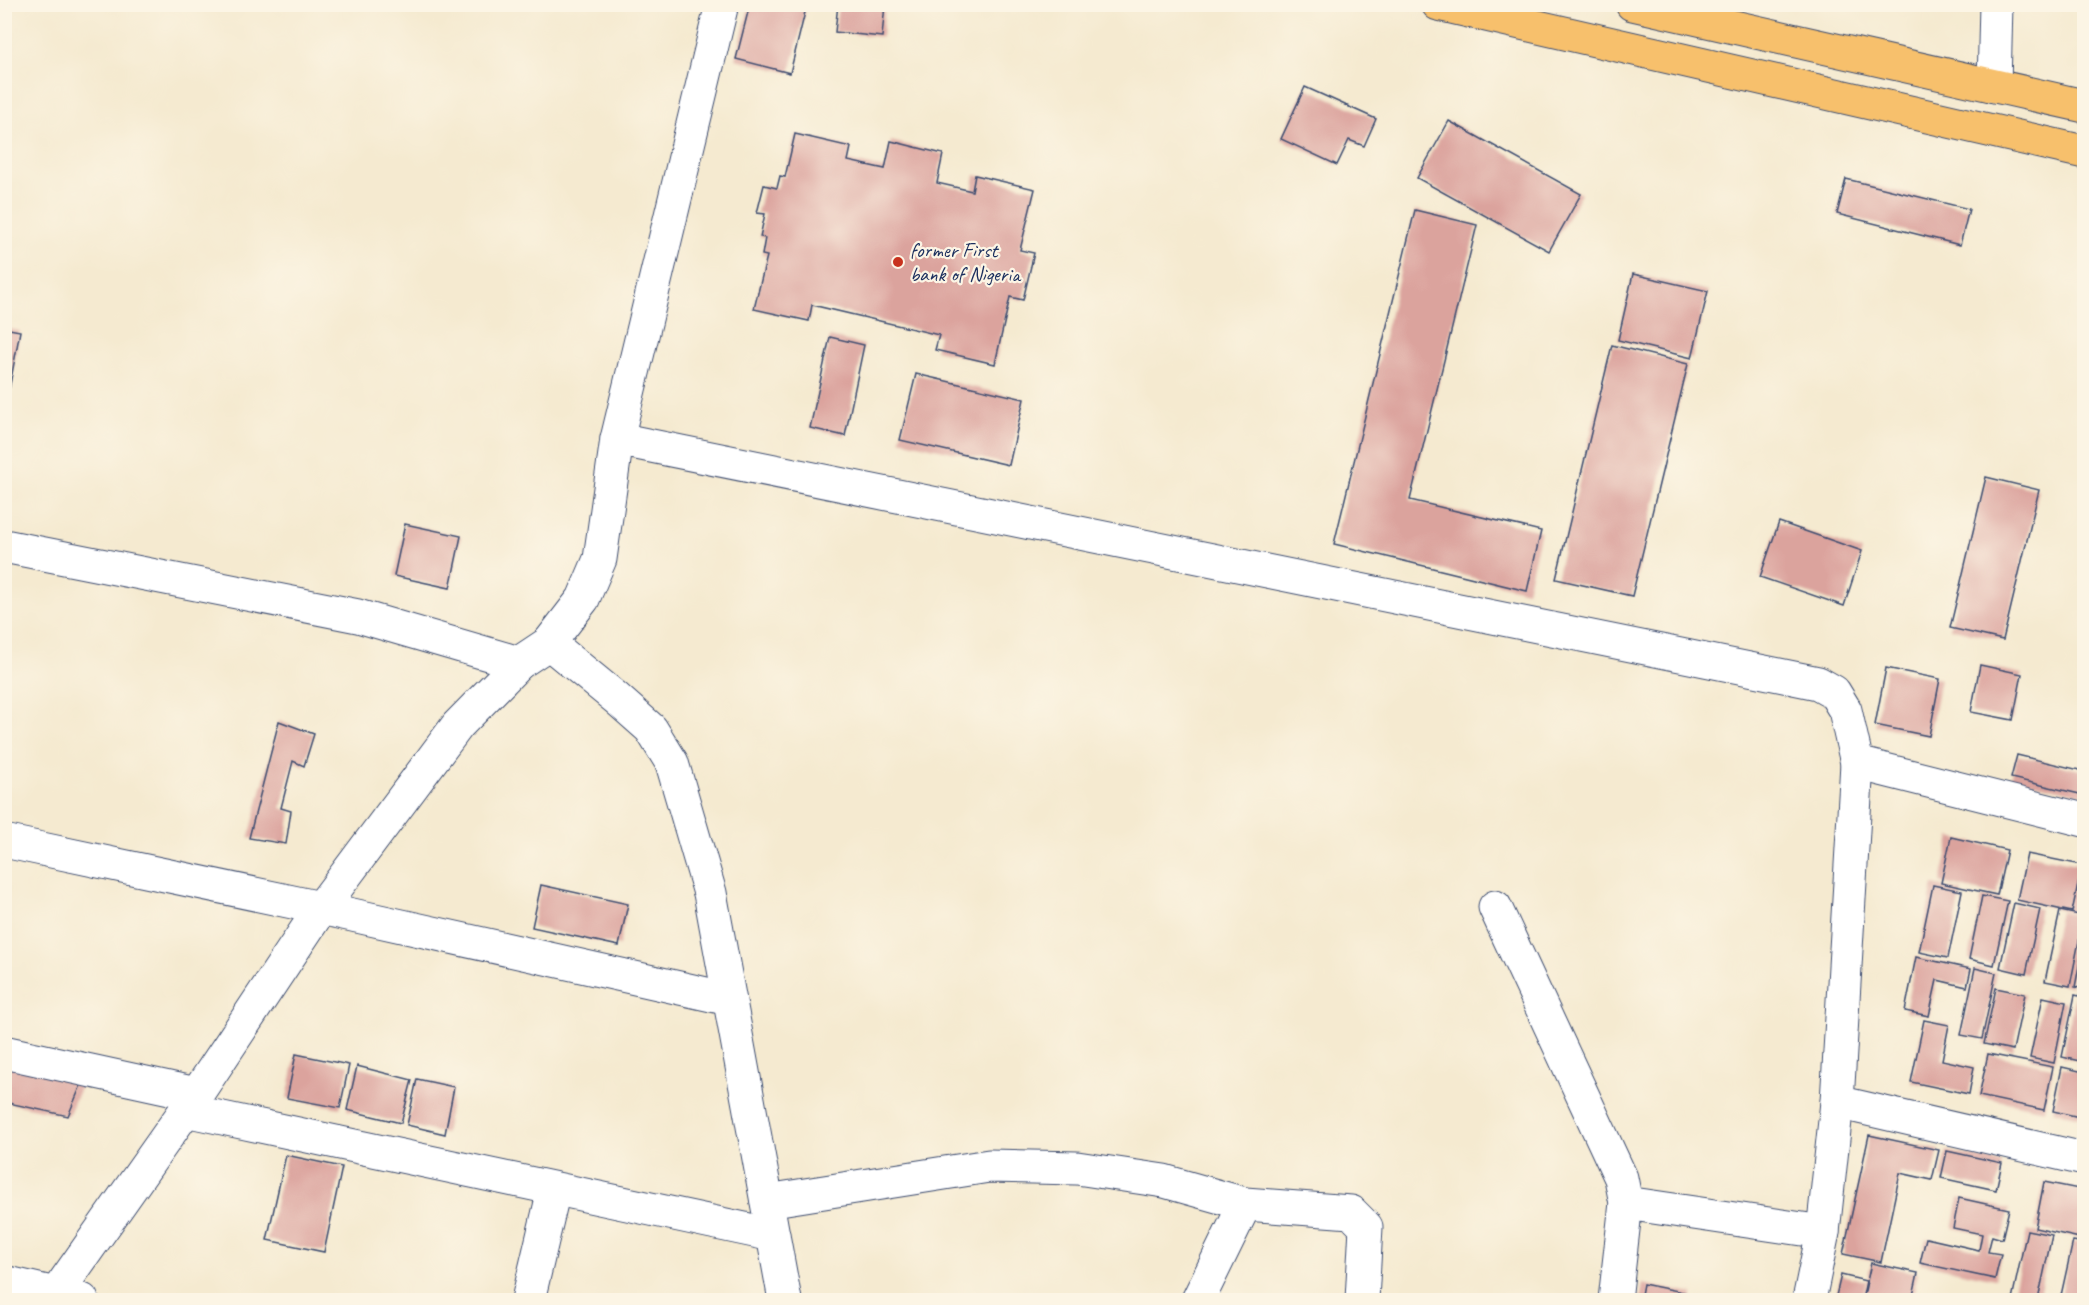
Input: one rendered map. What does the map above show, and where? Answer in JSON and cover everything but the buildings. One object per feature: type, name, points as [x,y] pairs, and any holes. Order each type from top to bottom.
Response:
[{"type":"main road","points":[[1438,4],[2085,152]]},
{"type":"main road","points":[[1632,4],[2085,106]]},
{"type":"street","points":[[4,1282],[69,1297],[191,1102],[321,908],[458,725],[519,663],[549,643],[583,599],[600,559],[617,438],[722,4]]},
{"type":"street","points":[[1994,86],[1996,4]]},
{"type":"street","points":[[617,438],[1818,683],[1834,692],[1845,710],[1857,763],[1837,1102],[1823,1232],[1809,1300]]},
{"type":"street","points":[[4,546],[358,616],[519,663]]},
{"type":"street","points":[[549,643],[651,729],[672,763],[710,893],[784,1300]]},
{"type":"street","points":[[1857,763],[2085,820]]},
{"type":"street","points":[[4,842],[321,908],[729,999]]},
{"type":"street","points":[[1495,907],[1621,1178],[1626,1203],[1615,1300]]},
{"type":"street","points":[[4,1052],[191,1102],[554,1190],[773,1235]]},
{"type":"street","points":[[1837,1102],[2085,1159]]},
{"type":"street","points":[[767,1201],[989,1166],[1077,1168],[1164,1181],[1245,1204],[1351,1212],[1366,1227],[1362,1300]]},
{"type":"street","points":[[528,1300],[554,1190]]},
{"type":"street","points":[[1626,1203],[1823,1232]]},
{"type":"street","points":[[1198,1300],[1245,1204]]},
{"type":"place","name":"former First bank of Nigeria","points":[[898,262]]}]
